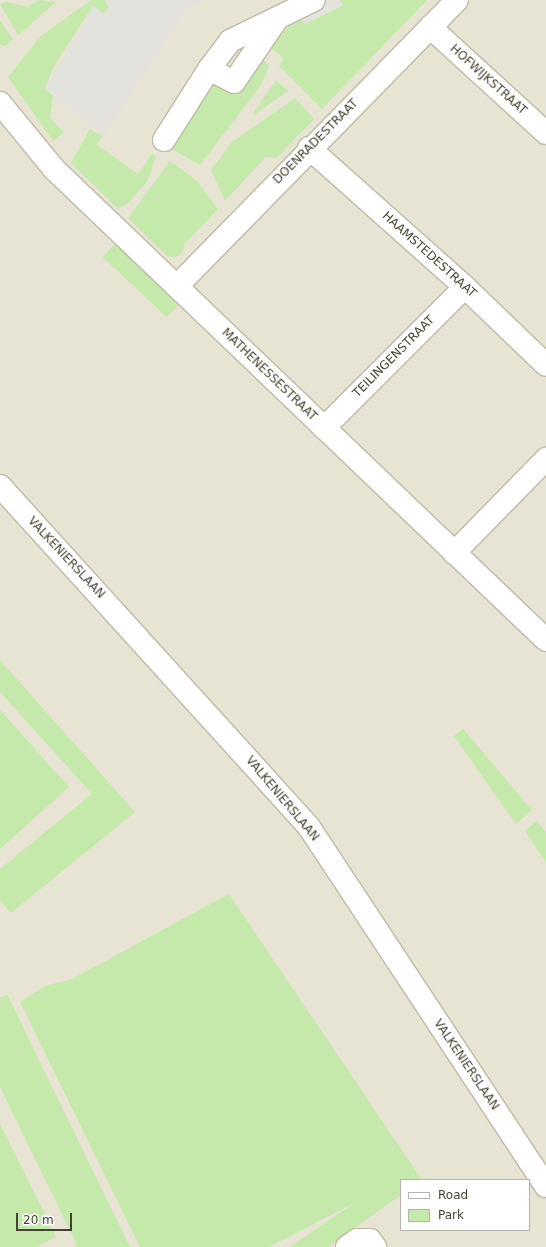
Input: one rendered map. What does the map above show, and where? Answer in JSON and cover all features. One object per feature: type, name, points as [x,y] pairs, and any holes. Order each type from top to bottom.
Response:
[{"type":"street","points":[[164,140],[209,69],[234,82],[277,19],[314,0]]},
{"type":"street","name":"DOENRADESTRAAT","points":[[177,286],[309,148],[457,0]]},
{"type":"street","name":"HOFWIJKSTRAAT","points":[[430,28],[546,133]]},
{"type":"street","name":"MATHENESSESTRAAT","points":[[0,103],[54,169],[546,640]]},
{"type":"street","name":"HAAMSTEDESTRAAT","points":[[309,148],[465,287],[546,366]]},
{"type":"street","name":"TEILINGENSTRAAT","points":[[324,428],[465,287]]},
{"type":"street","points":[[454,553],[546,459]]},
{"type":"street","name":"VALKENIERSLAAN","points":[[0,486],[309,827],[546,1186]]},
{"type":"street","points":[[347,1247],[357,1240],[370,1240],[375,1247]]},
{"type":"shaded area","points":[[0,0],[546,0],[546,1247],[0,1247]]},
{"type":"shaded area","points":[[105,0],[205,0],[185,11],[104,137],[45,89],[93,6],[104,13],[109,9]]},
{"type":"shaded area","points":[[325,0],[340,0],[343,5],[305,24],[298,15]]},
{"type":"green space","points":[[39,0],[56,2],[18,35],[0,4],[5,2],[27,7]]},
{"type":"green space","points":[[91,0],[105,0],[109,8],[104,13],[93,6],[54,66],[45,89],[53,95],[50,118],[64,132],[53,141],[8,77],[41,36]]},
{"type":"green space","points":[[340,0],[427,0],[322,109],[279,66],[284,59],[271,48],[298,15],[305,24],[343,5]]},
{"type":"green space","points":[[0,20],[13,40],[5,46],[0,45]]},
{"type":"green space","points":[[263,59],[269,66],[261,85],[200,165],[170,148],[210,75]]},
{"type":"green space","points":[[276,80],[288,91],[254,115],[253,113]]},
{"type":"green space","points":[[295,98],[314,119],[276,158],[266,157],[225,201],[211,170],[232,142]]},
{"type":"green space","points":[[90,129],[102,136],[97,145],[138,174],[152,154],[156,157],[147,182],[128,203],[118,209],[71,163]]},
{"type":"green space","points":[[170,161],[196,180],[218,209],[185,243],[182,254],[174,257],[167,256],[128,218]]},
{"type":"green space","points":[[115,244],[179,304],[167,317],[103,257]]},
{"type":"green space","points":[[0,660],[135,812],[11,913],[0,900],[0,869],[92,794],[0,692]]},
{"type":"green space","points":[[0,710],[69,787],[0,849]]},
{"type":"green space","points":[[463,729],[532,810],[516,824],[454,736]]},
{"type":"green space","points":[[537,821],[546,832],[546,862],[525,831]]},
{"type":"green space","points":[[229,894],[421,1179],[400,1179],[400,1196],[328,1247],[289,1247],[356,1202],[269,1247],[140,1247],[20,1002],[45,986],[72,979]]},
{"type":"green space","points":[[7,994],[130,1247],[74,1247],[77,1245],[0,1087],[0,998]]},
{"type":"green space","points":[[0,1124],[56,1237],[36,1247],[0,1247]]}]
